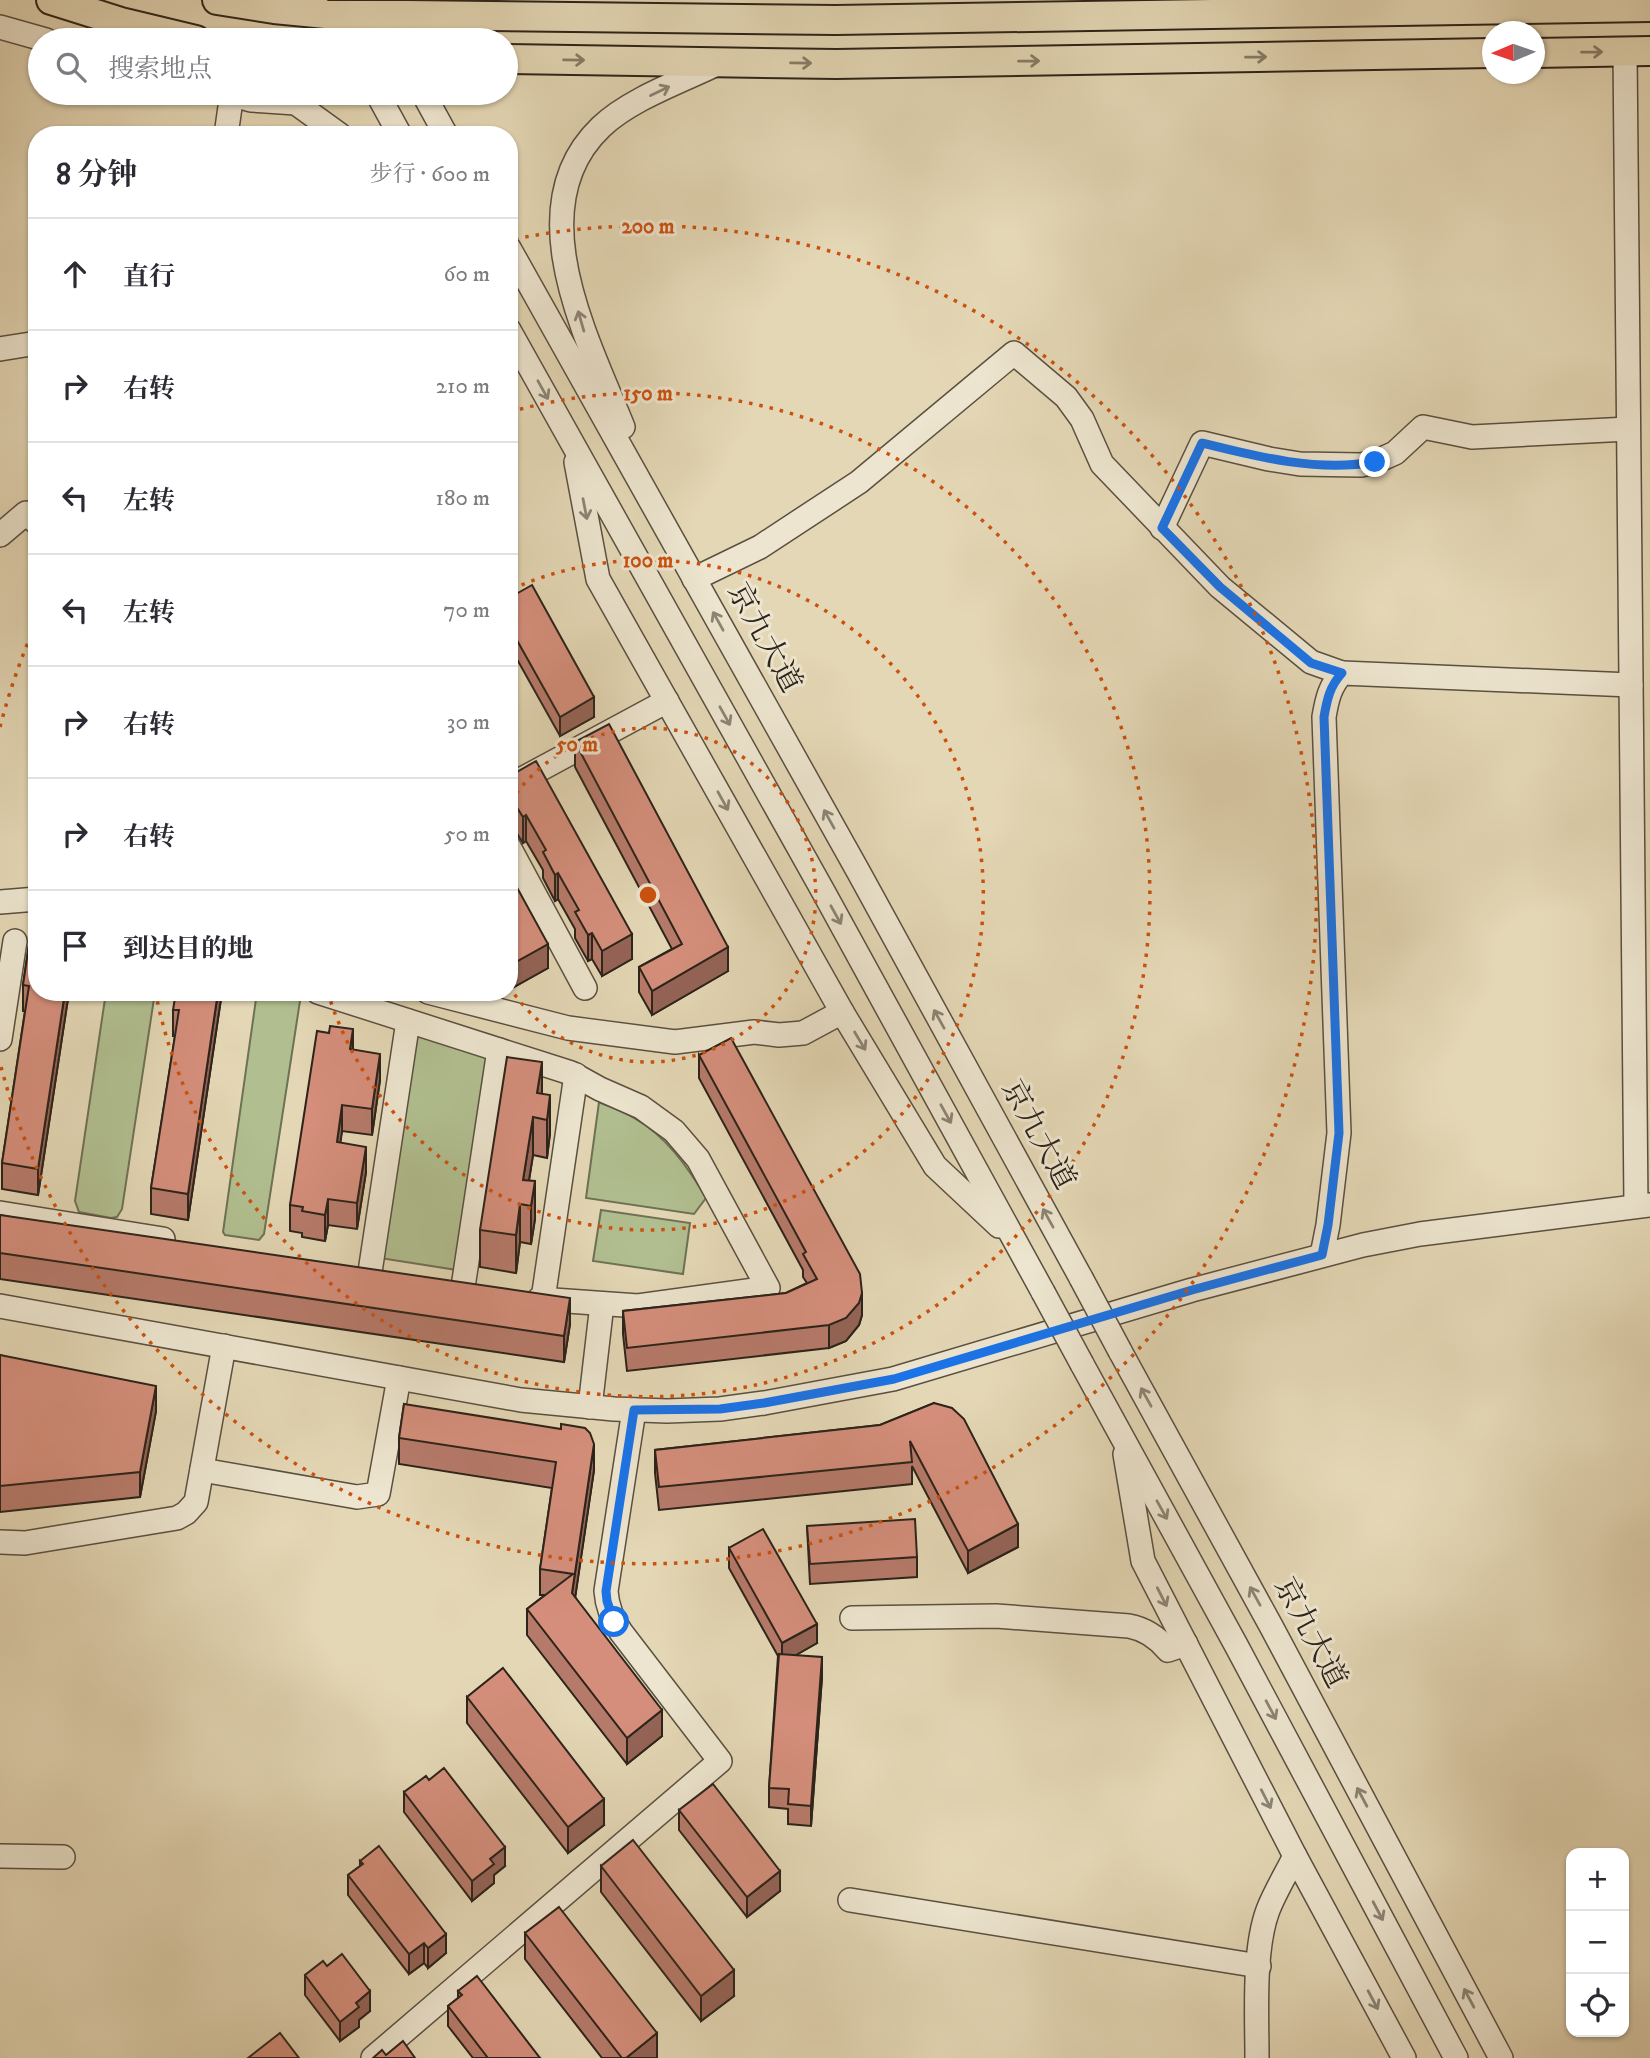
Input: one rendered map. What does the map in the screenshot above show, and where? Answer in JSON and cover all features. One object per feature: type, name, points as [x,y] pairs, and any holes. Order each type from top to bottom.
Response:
[{"type":"main road","points":[[51,0],[145,28]]},
{"type":"main road","points":[[217,0],[326,14],[681,9],[836,20],[1650,7]]},
{"type":"main road","points":[[1545,53],[1638,51]]},
{"type":"main road","points":[[518,60],[836,64],[1482,53]]},
{"type":"street","points":[[0,27],[28,35]]},
{"type":"street","points":[[0,1306],[522,1400],[634,1410],[720,1409],[894,1379],[1203,1286],[1322,1255],[1420,1234],[1643,1205],[1631,685],[1629,429],[1638,51]]},
{"type":"street","points":[[662,520],[584,332],[564,261],[560,229],[563,196],[574,164],[602,126],[626,108],[721,62]]},
{"type":"street","points":[[227,126],[230,105]]},
{"type":"street","points":[[299,105],[328,126]]},
{"type":"street","points":[[384,105],[395,126]]},
{"type":"street","points":[[430,105],[441,126]]},
{"type":"street","name":"京九大道","points":[[518,264],[864,883],[1121,1351],[1501,2058]]},
{"type":"street","points":[[0,349],[28,344]]},
{"type":"street","points":[[518,346],[823,891],[1236,1645],[1456,2058]]},
{"type":"street","points":[[694,579],[760,547],[859,482],[1014,353],[1066,397],[1082,419],[1102,464],[1162,528],[1220,587],[1311,663],[1342,673],[1631,685]]},
{"type":"street","points":[[1162,528],[1202,443],[1300,464],[1361,465],[1395,453],[1423,427],[1472,437],[1629,429]]},
{"type":"street","points":[[572,442],[598,579],[842,1012],[935,1166],[1014,1240]]},
{"type":"street","points":[[0,535],[26,513],[28,515]]},
{"type":"street","points":[[1322,1255],[1339,1133],[1324,717],[1327,697],[1334,681],[1342,673]]},
{"type":"street","points":[[518,781],[667,701]]},
{"type":"street","points":[[518,864],[585,988]]},
{"type":"street","points":[[0,902],[28,900]]},
{"type":"street","points":[[0,1039],[17,941]]},
{"type":"street","points":[[345,1001],[576,1075],[641,1107],[674,1131],[698,1159],[768,1288],[638,1306],[518,1296]]},
{"type":"street","points":[[463,1001],[568,1028],[675,1042],[754,1032],[779,1035],[803,1033],[842,1012]]},
{"type":"street","points":[[370,1272],[408,1021]]},
{"type":"street","points":[[463,1287],[499,1050]]},
{"type":"street","points":[[543,1299],[576,1075]]},
{"type":"street","points":[[0,1213],[178,1241]]},
{"type":"street","points":[[342,1268],[397,1276]]},
{"type":"street","points":[[436,1283],[490,1292]]},
{"type":"street","points":[[590,1407],[602,1304]]},
{"type":"street","points":[[0,1542],[25,1543],[177,1518],[186,1513],[196,1502],[224,1346]]},
{"type":"street","points":[[202,1470],[357,1497],[378,1494],[399,1378]]},
{"type":"street","points":[[373,2058],[720,1761],[621,1632],[614,1622],[607,1601],[606,1591],[634,1410]]},
{"type":"street","points":[[1122,1437],[1143,1561],[1295,1856],[1404,2058]]},
{"type":"street","points":[[852,1618],[996,1616],[1129,1626],[1149,1632],[1168,1650],[1186,1644]]},
{"type":"street","points":[[0,1856],[63,1857]]},
{"type":"street","points":[[1257,2058],[1259,1966],[1263,1930],[1268,1910],[1295,1856]]},
{"type":"street","points":[[850,1900],[1259,1966]]},
{"type":"green space","points":[[105,1001],[154,1001],[122,1209],[117,1217],[111,1218],[79,1212],[75,1201]]},
{"type":"green space","points":[[256,1001],[300,1001],[264,1234],[259,1240],[225,1235],[223,1232]]},
{"type":"green space","points":[[416,1034],[484,1052],[488,1062],[457,1270],[380,1258]]},
{"type":"green space","points":[[599,1102],[646,1125],[675,1153],[706,1198],[694,1214],[586,1198]]},
{"type":"green space","points":[[601,1210],[690,1223],[683,1274],[593,1261]]},
{"type":"building","points":[[532,585],[594,697],[560,717],[518,642],[518,593]]},
{"type":"building","points":[[609,724],[728,947],[652,991],[639,967],[682,944],[575,742]]},
{"type":"building","points":[[536,761],[632,934],[602,951],[592,933],[588,935],[575,912],[579,910],[543,852],[546,850],[526,815],[523,817],[518,809],[518,771]]},
{"type":"building","points":[[518,889],[548,944],[518,961]]},
{"type":"building","points":[[28,951],[28,986],[23,985]]},
{"type":"building","points":[[28,993],[28,1001],[64,1001],[38,1169],[2,1163]]},
{"type":"building","points":[[174,1001],[217,1001],[188,1194],[151,1188],[179,1010],[173,1010]]},
{"type":"building","points":[[330,1026],[353,1029],[350,1049],[380,1054],[372,1109],[342,1105],[337,1142],[366,1147],[357,1203],[328,1199],[325,1215],[302,1211],[303,1207],[290,1205],[317,1031],[329,1033]]},
{"type":"building","points":[[731,1038],[860,1274],[862,1293],[859,1303],[846,1318],[829,1325],[627,1348],[623,1311],[786,1293],[817,1279],[803,1254],[806,1252],[699,1055]]},
{"type":"building","points":[[507,1057],[542,1062],[537,1093],[550,1095],[547,1120],[533,1117],[523,1180],[535,1181],[531,1206],[520,1204],[516,1235],[480,1230]]},
{"type":"building","points":[[0,1215],[570,1298],[564,1336],[0,1253]]},
{"type":"building","points":[[0,1355],[156,1386],[140,1472],[0,1486]]},
{"type":"building","points":[[934,1403],[952,1408],[964,1419],[1018,1524],[968,1551],[910,1441],[912,1462],[659,1487],[655,1450],[880,1425]]},
{"type":"building","points":[[404,1404],[561,1429],[561,1424],[585,1428],[590,1433],[594,1444],[572,1593],[662,1710],[627,1738],[527,1609],[573,1574],[540,1569],[556,1462],[399,1438]]},
{"type":"building","points":[[915,1519],[917,1557],[810,1564],[807,1526]]},
{"type":"building","points":[[763,1529],[817,1624],[782,1643],[729,1548]]},
{"type":"building","points":[[779,1654],[822,1657],[811,1806],[788,1804],[789,1789],[769,1788]]},
{"type":"building","points":[[503,1668],[604,1799],[568,1827],[467,1697]]},
{"type":"building","points":[[444,1768],[505,1847],[490,1859],[494,1864],[472,1881],[404,1792],[426,1776],[429,1780]]},
{"type":"building","points":[[713,1784],[780,1871],[747,1897],[679,1810]]},
{"type":"building","points":[[633,1840],[734,1970],[701,1996],[601,1866]]},
{"type":"building","points":[[379,1846],[446,1934],[428,1948],[424,1943],[409,1954],[348,1875],[363,1864],[360,1861]]},
{"type":"building","points":[[559,1907],[657,2033],[626,2058],[622,2058],[525,1933]]},
{"type":"building","points":[[342,1954],[370,1991],[356,2003],[359,2007],[340,2022],[305,1975],[323,1961],[327,1966]]},
{"type":"building","points":[[477,1976],[540,2058],[488,2058],[448,2006],[462,1995],[458,1991]]},
{"type":"building","points":[[280,2033],[299,2058],[248,2058]]},
{"type":"building","points":[[403,2041],[415,2058],[373,2058],[382,2050],[386,2055]]},
{"type":"route","points":[[614,1622],[606,1591],[634,1410],[720,1409],[894,1379],[1248,1273],[1322,1255],[1339,1133],[1324,717],[1327,697],[1334,681],[1342,673],[1311,663],[1220,587],[1162,528],[1202,443],[1300,464],[1361,465],[1375,462]]}]
